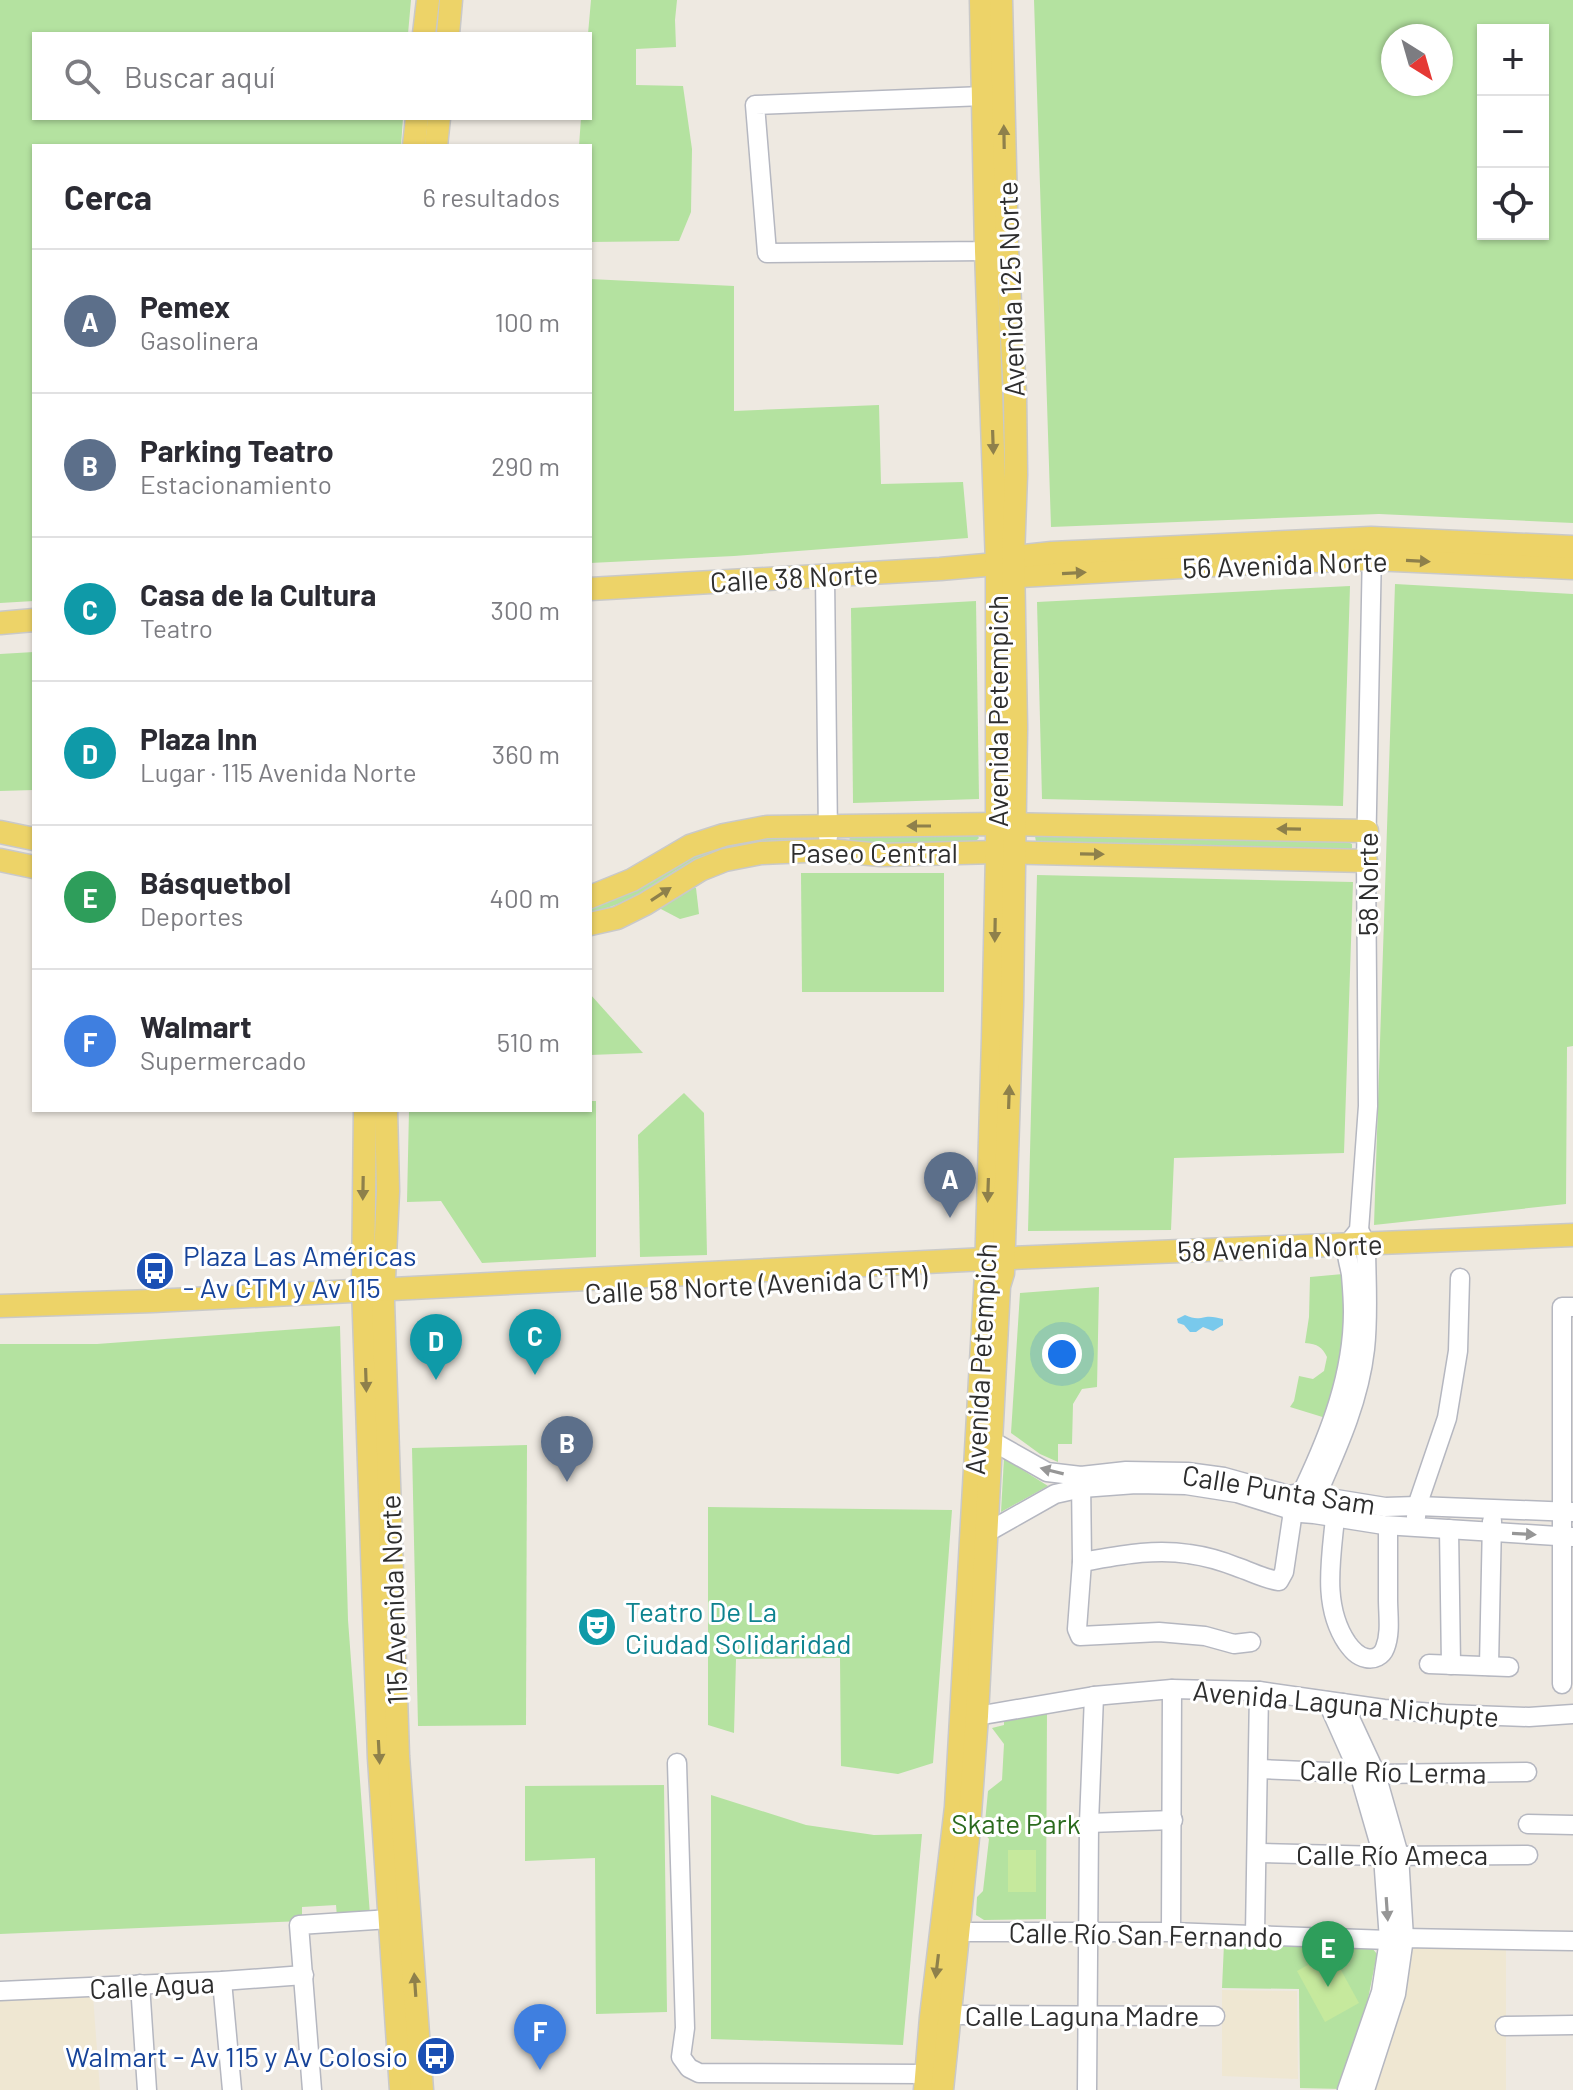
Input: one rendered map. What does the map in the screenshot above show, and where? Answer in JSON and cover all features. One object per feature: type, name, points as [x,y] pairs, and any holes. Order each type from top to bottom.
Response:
[{"type":"main road","points":[[424,32],[428,0]]},
{"type":"main road","points":[[448,32],[451,0]]},
{"type":"main road","name":"Avenida 125 Norte","points":[[981,0],[984,96],[996,250],[1015,394],[1016,475],[1005,569]]},
{"type":"main road","name":"Avenida 125 Norte","points":[[1001,0],[996,250],[1005,569]]},
{"type":"main road","points":[[414,144],[417,120]]},
{"type":"main road","points":[[436,144],[439,120]]},
{"type":"main road","points":[[1016,475],[1023,487],[1024,539],[1027,546],[1052,553]]},
{"type":"main road","name":"56 Avenida Norte","points":[[1005,569],[1052,553],[1573,547]]},
{"type":"main road","name":"56 Avenida Norte","points":[[1005,569],[1253,563],[1372,548],[1573,568]]},
{"type":"main road","name":"Calle 38 Norte","points":[[592,602],[1005,569]]},
{"type":"main road","name":"Avenida Petempich","points":[[931,2085],[931,2017],[956,1807],[972,1487],[994,1266],[1006,852],[1005,569]]},
{"type":"main road","name":"Calle 38 Norte","points":[[592,589],[825,583]]},
{"type":"main road","points":[[0,623],[32,620]]},
{"type":"main road","points":[[0,636],[32,634]]},
{"type":"main road","name":"Paseo Central","points":[[592,896],[632,880],[690,846],[724,835],[767,827],[1006,824],[1367,831]]},
{"type":"main road","points":[[0,832],[32,839]]},
{"type":"main road","name":"Paseo Central","points":[[592,924],[617,918],[700,870],[725,860],[761,853],[828,850],[881,855],[1006,852],[1366,861]]},
{"type":"main road","points":[[0,860],[32,867]]},
{"type":"main road","name":"115 Avenida Norte","points":[[365,1112],[398,1756],[422,2090]]},
{"type":"main road","name":"115 Avenida Norte","points":[[386,1112],[388,1191],[373,1295],[379,1758],[401,2090]]},
{"type":"main road","name":"58 Avenida Norte","points":[[994,1266],[1573,1235]]},
{"type":"main road","name":"58 Avenida Norte","points":[[1357,1246],[1573,1248]]},
{"type":"main road","name":"Avenida Petempich","points":[[931,2085],[950,2015],[969,1828],[999,1286],[994,1266]]},
{"type":"main road","name":"Calle 58 Norte (Avenida CTM)","points":[[373,1295],[544,1296],[994,1266]]},
{"type":"main road","points":[[0,1306],[373,1295]]},
{"type":"main road","points":[[0,1316],[373,1295]]},
{"type":"street","points":[[984,96],[755,105],[767,253],[996,250]]},
{"type":"street","name":"58 Norte","points":[[1082,1562],[1129,1554],[1189,1554],[1279,1581],[1284,1572],[1292,1518],[1305,1503],[1344,1435],[1359,1380],[1357,1246],[1368,1106],[1366,861],[1372,548]]},
{"type":"street","points":[[825,583],[828,850]]},
{"type":"street","points":[[1415,1527],[1417,1506],[1447,1418],[1458,1351],[1460,1278]]},
{"type":"street","points":[[1562,1684],[1567,1614],[1567,1512],[1562,1307],[1573,1307]]},
{"type":"street","name":"Calle Punta Sam","points":[[992,1441],[1047,1472],[1082,1482],[1186,1485],[1305,1503],[1567,1512]]},
{"type":"street","points":[[1082,1482],[1082,1562],[1077,1629],[1080,1636],[1159,1632],[1205,1636],[1234,1644],[1251,1642]]},
{"type":"street","name":"Calle Punta Sam","points":[[986,1533],[1082,1482]]},
{"type":"street","name":"Calle Punta Sam","points":[[1305,1503],[1335,1518],[1388,1526],[1567,1536]]},
{"type":"street","points":[[1489,1666],[1492,1510]]},
{"type":"street","points":[[1335,1518],[1330,1580],[1332,1606],[1337,1626],[1353,1651],[1370,1659],[1379,1657],[1385,1650],[1388,1630],[1388,1526]]},
{"type":"street","points":[[1449,1529],[1451,1665]]},
{"type":"street","points":[[1429,1664],[1509,1667]]},
{"type":"street","points":[[1171,1932],[1172,1689]]},
{"type":"street","name":"Avenida Laguna Nichupte","points":[[977,1716],[1094,1696],[1172,1689],[1259,1691],[1384,1709],[1445,1714],[1529,1717],[1573,1714]]},
{"type":"street","points":[[1255,1934],[1259,1691]]},
{"type":"street","points":[[1087,2090],[1089,1823],[1094,1696]]},
{"type":"street","points":[[1335,1702],[1368,1774],[1391,1855],[1397,1939],[1396,1994],[1365,2090]]},
{"type":"street","points":[[677,1763],[685,2028],[681,2057],[689,2068],[699,2073],[931,2085]]},
{"type":"street","name":"Calle Río Lerma","points":[[1259,1769],[1368,1774],[1527,1772]]},
{"type":"street","points":[[1089,1823],[1173,1820]]},
{"type":"street","points":[[1528,1824],[1573,1825]]},
{"type":"street","name":"Calle Río Ameca","points":[[1257,1853],[1528,1855]]},
{"type":"street","points":[[312,2090],[299,1925],[390,1919]]},
{"type":"street","name":"Calle Río San Fernando","points":[[958,1932],[1171,1932],[1573,1941]]},
{"type":"street","points":[[1347,2090],[1397,1939]]},
{"type":"street","name":"Calle Agua","points":[[0,1991],[304,1975]]},
{"type":"street","points":[[222,1981],[232,2090]]},
{"type":"street","points":[[140,1984],[147,2090]]},
{"type":"street","name":"Calle Laguna Madre","points":[[950,2015],[1215,2016]]},
{"type":"street","points":[[1505,2026],[1573,2025]]},
{"type":"shaded area","points":[[1412,1947],[1506,1948],[1506,2090],[1372,2090]]},
{"type":"shaded area","points":[[1222,1990],[1297,1991],[1298,2079],[1222,2076]]},
{"type":"shaded area","points":[[93,1996],[100,2090],[0,2090],[0,2000]]},
{"type":"green space","points":[[0,0],[411,0],[408,32],[32,32],[32,120],[403,120],[401,144],[32,144],[32,601],[0,603]]},
{"type":"green space","points":[[591,0],[677,0],[676,47],[636,49],[636,85],[683,86],[692,149],[691,212],[679,241],[592,242],[592,144],[579,144],[581,120],[592,120],[592,32],[588,32]]},
{"type":"green space","points":[[1034,0],[1573,0],[1573,523],[1379,514],[1051,527]]},
{"type":"green space","points":[[592,279],[734,286],[734,411],[879,405],[881,484],[963,482],[968,538],[734,556],[592,563]]},
{"type":"green space","points":[[1395,584],[1573,594],[1573,1046],[1567,1047],[1566,1204],[1374,1225]]},
{"type":"green space","points":[[1350,586],[1343,806],[1042,799],[1037,602]]},
{"type":"green space","points":[[976,601],[979,799],[853,803],[851,608]]},
{"type":"green space","points":[[32,652],[32,790],[0,791],[0,654]]},
{"type":"green space","points":[[976,833],[979,838],[975,842],[853,843],[849,839],[854,835]]},
{"type":"green space","points":[[1039,833],[1348,842],[1352,848],[1349,851],[1036,842],[1035,836]]},
{"type":"green space","points":[[802,835],[806,840],[700,860],[675,871],[639,895],[592,913],[592,906],[696,853],[748,838]]},
{"type":"green space","points":[[801,873],[944,873],[944,992],[802,992]]},
{"type":"green space","points":[[1037,875],[1353,882],[1344,1153],[1174,1158],[1171,1230],[1028,1231]]},
{"type":"green space","points":[[690,888],[696,888],[699,914],[680,919],[659,908]]},
{"type":"green space","points":[[592,996],[643,1053],[592,1055]]},
{"type":"green space","points":[[684,1093],[704,1113],[707,1255],[640,1257],[638,1135]]},
{"type":"green space","points":[[592,1101],[596,1101],[596,1257],[482,1263],[441,1201],[407,1202],[409,1112],[592,1112]]},
{"type":"green space","points":[[1343,1274],[1346,1329],[1329,1419],[1290,1407],[1299,1376],[1313,1379],[1324,1371],[1327,1357],[1319,1347],[1305,1343],[1310,1277]]},
{"type":"green space","points":[[1099,1287],[1097,1387],[1082,1389],[1073,1404],[1072,1444],[1058,1444],[1058,1462],[1040,1454],[1011,1433],[1020,1293]]},
{"type":"green space","points":[[340,1326],[348,1620],[370,1915],[337,1917],[336,1905],[302,1907],[302,1921],[0,1934],[0,1344],[97,1344]]},
{"type":"green space","points":[[527,1445],[526,1725],[418,1726],[412,1448]]},
{"type":"green space","points":[[1004,1458],[1048,1486],[1001,1512]]},
{"type":"green space","points":[[708,1507],[952,1510],[933,1763],[898,1774],[841,1766],[840,1658],[736,1659],[734,1733],[708,1725]]},
{"type":"green space","name":"Skate Park","points":[[1047,1711],[1046,1919],[984,1920],[976,1915],[977,1897],[983,1891],[989,1839],[984,1833],[988,1791],[1002,1780],[1004,1744],[992,1728],[1004,1725],[1004,1718]]},
{"type":"green space","points":[[664,1785],[667,2012],[596,2014],[595,1858],[525,1861],[525,1786]]},
{"type":"green space","points":[[711,1795],[806,1825],[874,1835],[922,1834],[903,2045],[711,2039]]},
{"type":"green space","points":[[1008,1850],[1036,1850],[1036,1892],[1008,1892]]},
{"type":"green space","points":[[1224,1944],[1372,1948],[1377,1954],[1368,1999],[1342,2089],[1300,2088],[1299,1989],[1222,1988]]},
{"type":"green space","points":[[1331,1952],[1359,2003],[1325,2022],[1297,1971]]},
{"type":"water","points":[[1185,1315],[1223,1319],[1223,1325],[1213,1331],[1203,1327],[1190,1332],[1178,1323],[1177,1319]]},
{"type":"place","name":"Pemex","points":[[950,1218]]},
{"type":"place","name":"Plaza Las Américas - Av CTM y Av 115","points":[[155,1271]]},
{"type":"place","name":"Casa de la Cultura","points":[[535,1375]]},
{"type":"place","name":"Plaza Inn","points":[[436,1380]]},
{"type":"place","name":"Parking Teatro","points":[[567,1482]]},
{"type":"place","name":"Teatro De La Ciudad Solidaridad","points":[[597,1627]]},
{"type":"place","name":"Básquetbol","points":[[1328,1987]]},
{"type":"place","name":"Walmart - Av 115 y Av Colosio","points":[[436,2056]]},
{"type":"place","name":"Walmart","points":[[540,2070]]}]
